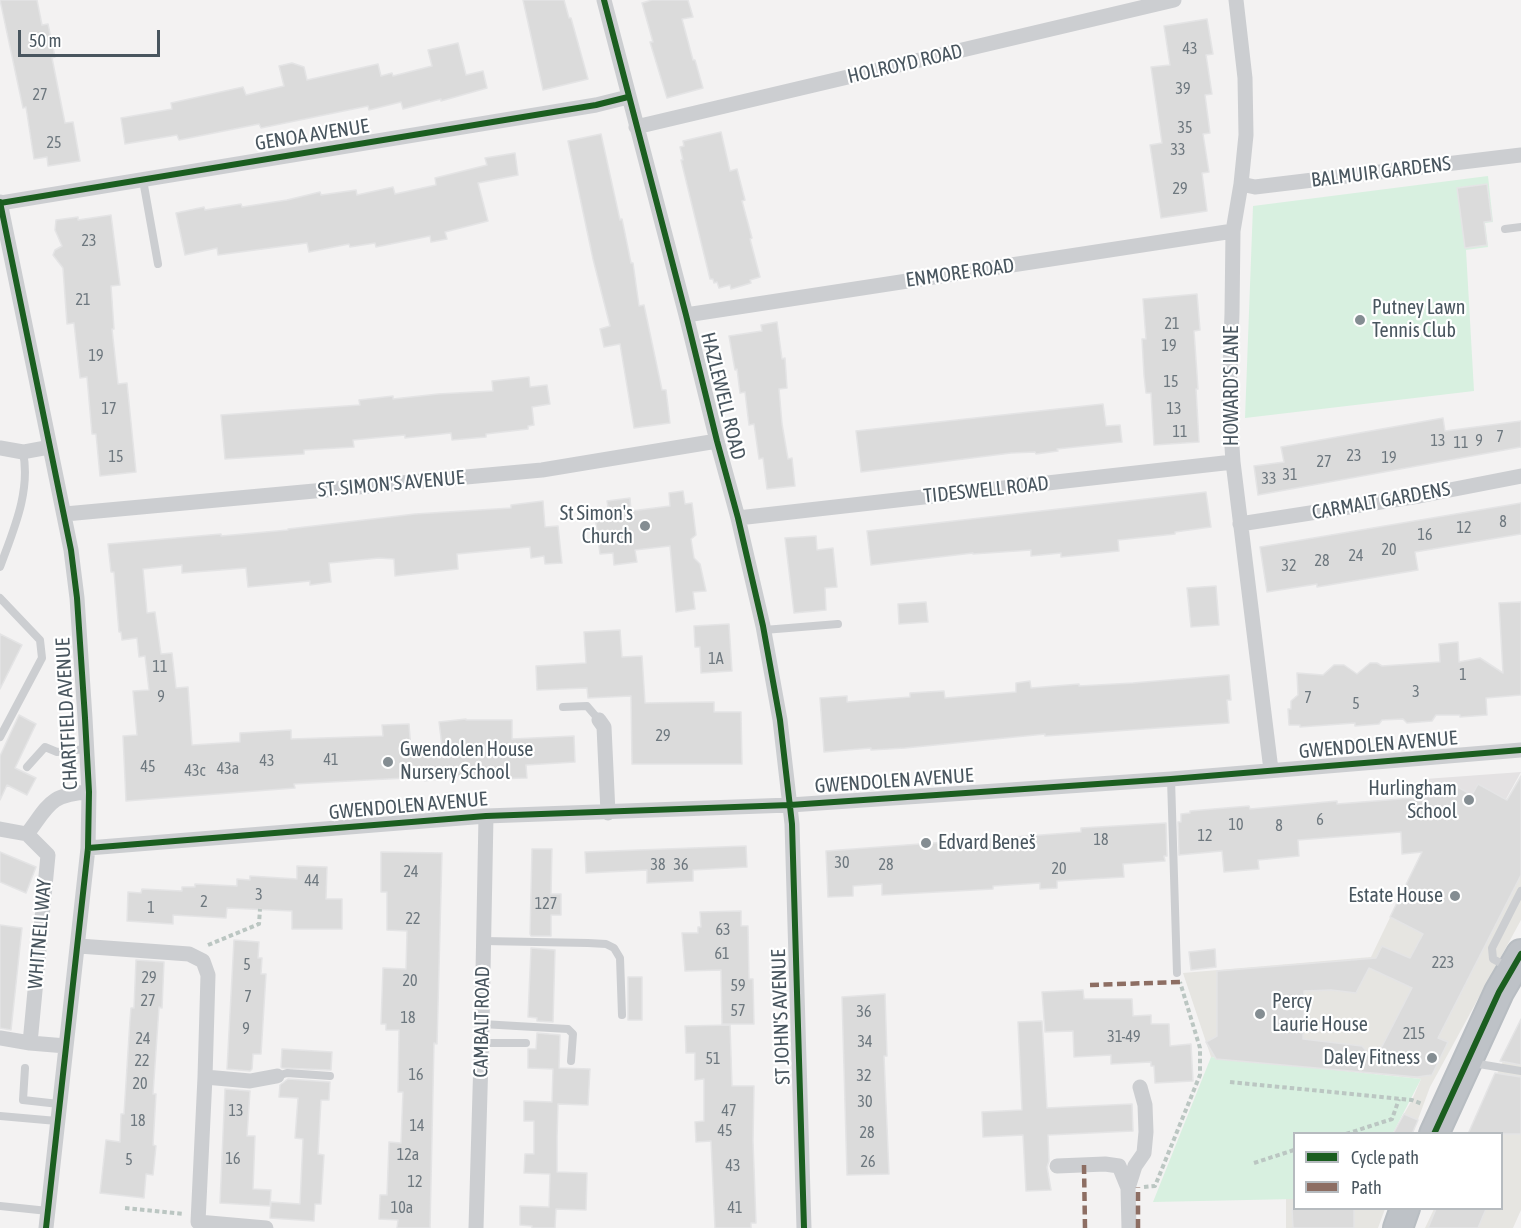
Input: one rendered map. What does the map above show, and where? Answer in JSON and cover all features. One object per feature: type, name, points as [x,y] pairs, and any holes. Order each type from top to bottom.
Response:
[{"type":"highway","points":[[1438,1123],[1517,961]]},
{"type":"highway","points":[[1398,1228],[1405,1210]]},
{"type":"street","name":"HAZLEWELL ROAD","points":[[604,0],[738,518],[764,630],[780,720],[790,805]]},
{"type":"street","name":"HOLROYD ROAD","points":[[636,127],[1174,0]]},
{"type":"street","name":"HOWARD'S LANE","points":[[1236,0],[1245,78],[1246,135],[1233,231],[1228,401],[1240,524],[1271,770]]},
{"type":"street","name":"GENOA AVENUE","points":[[0,202],[596,105],[628,97]]},
{"type":"street","name":"BALMUIR GARDENS","points":[[1241,184],[1256,187],[1521,155]]},
{"type":"street","name":"CHARTFIELD AVENUE","points":[[0,202],[65,514],[77,598],[89,792],[88,848],[79,946],[46,1228]]},
{"type":"street","name":"ENMORE ROAD","points":[[686,315],[1233,231]]},
{"type":"street","name":"ST. SIMON'S AVENUE","points":[[65,514],[542,470],[717,441]]},
{"type":"street","points":[[0,448],[23,452],[50,447]]},
{"type":"street","name":"TIDESWELL ROAD","points":[[738,518],[1233,462]]},
{"type":"street","name":"CARMALT GARDENS","points":[[1240,524],[1419,496],[1521,476]]},
{"type":"street","points":[[599,720],[604,727],[608,813]]},
{"type":"street","name":"GWENDOLEN AVENUE","points":[[88,848],[486,816],[790,805],[1171,779],[1521,750]]},
{"type":"street","points":[[0,829],[27,834],[52,802],[61,795],[89,792]]},
{"type":"street","name":"ST JOHN'S AVENUE","points":[[790,805],[804,1228]]},
{"type":"street","name":"CAMBALT ROAD","points":[[476,1228],[483,1024],[486,816]]},
{"type":"street","name":"WHITNELL WAY","points":[[27,834],[48,855],[30,1043]]},
{"type":"street","points":[[79,946],[189,954],[203,961],[208,975],[198,1222],[266,1228]]},
{"type":"street","points":[[0,1038],[66,1046]]},
{"type":"street","points":[[205,1077],[250,1081],[277,1076]]},
{"type":"street","points":[[1128,1188],[1135,1166],[1144,1154],[1145,1106],[1140,1087]]},
{"type":"street","points":[[1057,1166],[1116,1164],[1122,1169],[1128,1188],[1128,1228]]},
{"type":"lane","points":[[143,180],[158,264]]},
{"type":"lane","points":[[1505,229],[1521,227]]},
{"type":"lane","points":[[0,567],[22,507],[25,462],[23,452]]},
{"type":"lane","points":[[0,598],[40,640],[42,658],[0,737]]},
{"type":"lane","points":[[764,630],[838,624]]},
{"type":"lane","points":[[562,707],[587,706],[599,720]]},
{"type":"lane","points":[[27,767],[45,747],[57,752],[86,749]]},
{"type":"lane","points":[[1171,779],[1178,973]]},
{"type":"lane","points":[[1517,961],[1493,959],[1492,948],[1521,891]]},
{"type":"lane","points":[[484,941],[588,943],[606,944],[614,948],[620,958],[622,1015]]},
{"type":"lane","points":[[483,1024],[568,1029],[573,1034],[571,1061]]},
{"type":"lane","points":[[482,1043],[526,1043]]},
{"type":"lane","points":[[1466,1062],[1521,1071]]},
{"type":"lane","points":[[25,1068],[23,1100],[59,1104]]},
{"type":"lane","points":[[277,1076],[287,1073],[330,1076]]},
{"type":"lane","points":[[0,1116],[57,1121]]},
{"type":"lane","points":[[0,1206],[48,1211]]},
{"type":"path","points":[[189,954],[259,924],[260,909]]},
{"type":"path","points":[[1128,1188],[1155,1186],[1200,1075],[1200,1048],[1178,973]]},
{"type":"path","points":[[1230,1082],[1412,1100],[1438,1123]]},
{"type":"path","points":[[1352,1132],[1392,1119],[1399,1099]]},
{"type":"path","points":[[1254,1162],[1293,1150]]},
{"type":"path","points":[[125,1208],[198,1222]]},
{"type":"shaded area","name":"Hurlingham School","points":[[1521,772],[1481,844],[1437,820],[1425,779]]},
{"type":"shaded area","points":[[1437,820],[1521,866],[1521,920],[1430,1087],[1413,1132],[1394,1132],[1421,1079],[1211,1057],[1183,973],[1371,957]]},
{"type":"shaded area","points":[[1521,1023],[1521,1210],[1513,1228],[1425,1228],[1434,1210],[1503,1210],[1503,1132],[1469,1132]]},
{"type":"shaded area","points":[[1286,1199],[1293,1199],[1293,1210],[1385,1210],[1378,1228],[1286,1228]]},
{"type":"green space","name":"Putney Lawn Tennis Club","points":[[1488,176],[1493,222],[1485,223],[1488,247],[1466,250],[1474,391],[1245,418],[1253,206]]},
{"type":"green space","points":[[1211,1057],[1421,1079],[1394,1132],[1293,1132],[1293,1199],[1153,1202]]},
{"type":"building","points":[[0,0],[37,0],[42,25],[48,24],[55,57],[52,58],[65,123],[73,122],[80,161],[48,166],[47,157],[34,159],[26,107],[23,108]]},
{"type":"building","points":[[523,0],[564,0],[588,79],[543,90]]},
{"type":"building","points":[[652,0],[688,0],[693,17],[682,19],[703,88],[667,98],[650,42],[653,42],[642,3]]},
{"type":"building","points":[[1207,19],[1213,54],[1206,55],[1212,94],[1205,95],[1210,133],[1203,134],[1209,172],[1202,173],[1207,211],[1161,218],[1150,145],[1162,143],[1151,67],[1170,65],[1164,26]]},
{"type":"building","points":[[458,43],[466,75],[483,71],[487,88],[403,109],[401,102],[369,110],[368,106],[261,128],[259,124],[179,140],[177,135],[125,144],[121,118],[172,109],[171,103],[243,87],[246,95],[284,86],[279,66],[292,63],[304,67],[307,80],[378,64],[381,76],[392,73],[393,76],[432,66],[428,50]]},
{"type":"building","points":[[721,132],[730,171],[737,169],[745,200],[742,201],[752,238],[750,239],[760,277],[750,280],[751,283],[731,289],[730,285],[719,288],[717,282],[714,283],[713,279],[710,279],[681,160],[683,160],[680,147],[684,146],[683,141]]},
{"type":"building","points":[[601,134],[620,220],[622,219],[631,263],[633,263],[639,306],[644,305],[662,390],[666,390],[670,423],[634,428],[620,344],[604,347],[600,329],[610,326],[568,141]]},
{"type":"building","points":[[515,153],[518,175],[478,183],[488,221],[445,232],[447,239],[431,242],[430,236],[376,247],[375,243],[350,247],[349,244],[309,252],[307,243],[218,255],[217,248],[185,255],[176,213],[204,207],[205,210],[241,204],[242,207],[320,192],[321,195],[356,190],[357,195],[393,187],[395,194],[436,185],[435,178],[487,165],[485,158]]},
{"type":"building","points":[[1487,184],[1492,221],[1484,222],[1487,245],[1465,248],[1457,188]]},
{"type":"building","points":[[111,215],[120,285],[111,286],[114,329],[112,329],[118,384],[127,383],[136,472],[100,476],[96,434],[92,434],[87,377],[80,378],[74,323],[67,324],[63,268],[53,255],[55,250],[62,246],[55,230],[56,220],[78,217],[78,220]]},
{"type":"building","points":[[1197,294],[1200,330],[1194,331],[1199,442],[1154,445],[1151,393],[1146,393],[1144,375],[1142,339],[1146,339],[1143,299]]},
{"type":"building","points":[[777,322],[782,359],[785,358],[787,388],[779,389],[782,424],[788,459],[792,458],[795,486],[767,489],[763,458],[759,459],[754,424],[749,425],[745,392],[740,393],[729,336],[762,331],[761,325]]},
{"type":"building","points":[[529,377],[530,387],[547,385],[550,404],[532,407],[534,425],[528,426],[528,429],[486,434],[486,437],[452,440],[451,433],[353,440],[354,447],[304,450],[304,454],[225,459],[221,415],[360,405],[359,400],[393,396],[393,399],[493,391],[492,381]]},
{"type":"building","points":[[1103,404],[1106,426],[1120,425],[1122,442],[1057,449],[1058,451],[1036,454],[1035,452],[1011,453],[861,472],[856,431]]},
{"type":"building","points":[[1443,418],[1445,431],[1521,421],[1521,447],[1258,495],[1254,466],[1284,462],[1281,447]]},
{"type":"building","name":"St Simon's Church","points":[[683,491],[685,504],[692,503],[696,535],[691,539],[694,558],[700,564],[706,591],[693,592],[695,609],[676,612],[670,546],[635,550],[637,562],[614,565],[613,553],[600,554],[595,516],[609,514],[607,501],[630,498],[631,511],[670,506],[669,493]]},
{"type":"building","points":[[1206,492],[1211,527],[1175,532],[1175,534],[1118,540],[1119,551],[1061,557],[1061,553],[1031,556],[1031,550],[973,553],[871,565],[867,531]]},
{"type":"building","points":[[543,501],[545,527],[558,526],[562,563],[545,564],[544,556],[531,558],[530,547],[457,554],[458,569],[395,576],[394,559],[379,558],[329,563],[331,582],[310,585],[310,581],[248,587],[246,568],[182,573],[182,565],[143,569],[147,613],[155,612],[161,654],[172,653],[176,688],[188,687],[192,745],[240,742],[240,733],[291,730],[291,739],[383,736],[382,725],[409,724],[411,750],[442,746],[439,722],[466,719],[512,720],[512,739],[574,736],[575,762],[526,765],[527,778],[485,779],[485,773],[424,781],[424,777],[294,784],[295,788],[126,801],[123,736],[137,735],[133,691],[149,690],[145,656],[139,657],[137,638],[122,640],[121,632],[119,632],[114,572],[111,572],[108,544],[288,530],[415,514],[511,508],[511,505]]},
{"type":"building","points":[[1521,503],[1521,534],[1415,552],[1418,570],[1317,587],[1317,584],[1267,592],[1260,547]]},
{"type":"building","points":[[816,536],[817,550],[833,548],[837,587],[825,588],[826,610],[794,613],[785,538]]},
{"type":"building","points":[[1216,586],[1219,625],[1191,627],[1187,588]]},
{"type":"building","points":[[926,602],[928,622],[899,624],[898,604]]},
{"type":"building","points":[[1521,602],[1521,695],[1486,698],[1487,715],[1460,717],[1460,715],[1436,715],[1432,721],[1407,723],[1403,719],[1382,720],[1379,724],[1355,726],[1355,723],[1300,727],[1300,725],[1289,725],[1288,709],[1291,709],[1291,701],[1298,695],[1297,673],[1323,675],[1334,665],[1344,665],[1357,674],[1370,663],[1382,666],[1440,662],[1439,644],[1458,642],[1459,662],[1480,658],[1503,673],[1499,603]]},
{"type":"building","points":[[729,624],[732,671],[701,673],[700,647],[695,647],[694,626]]},
{"type":"building","points":[[620,630],[622,657],[642,656],[645,703],[714,702],[714,712],[741,712],[742,764],[632,764],[631,696],[588,698],[587,688],[537,690],[536,666],[586,663],[584,632]]},
{"type":"building","points":[[0,634],[22,645],[0,689]]},
{"type":"building","points":[[1229,675],[1231,700],[1227,700],[1229,723],[1045,736],[1045,734],[905,748],[824,752],[820,698],[847,696],[847,702],[910,697],[910,693],[944,691],[945,698],[1016,692],[1016,683],[1030,681],[1031,688]]},
{"type":"building","points":[[19,715],[36,724],[15,768],[36,778],[27,795],[7,785],[0,800],[0,756]]},
{"type":"building","points":[[1521,776],[1521,875],[1438,1038],[1448,1042],[1432,1075],[1417,1077],[1216,1059],[1206,1042],[1217,1036],[1217,971],[1376,958],[1382,946],[1410,958],[1423,934],[1390,917],[1422,852],[1402,854],[1401,832],[1298,840],[1299,856],[1258,860],[1259,869],[1224,872],[1222,851],[1179,855],[1178,822],[1181,822],[1181,814],[1190,813],[1190,811],[1249,806],[1250,809],[1337,801],[1337,804],[1439,796],[1442,789],[1454,785],[1472,795],[1478,784],[1507,800]],"holes":[[[1369,968],[1412,988],[1375,1060],[1362,1046],[1303,1039],[1304,991],[1331,990],[1356,993]]]},
{"type":"building","points":[[1166,823],[1167,856],[1164,856],[1165,861],[1123,864],[1124,877],[1057,881],[1057,888],[1040,889],[1040,883],[993,886],[993,889],[882,895],[882,884],[853,886],[853,896],[828,897],[826,851],[1081,832],[1081,828]]},
{"type":"building","points":[[746,846],[747,867],[693,870],[693,881],[647,883],[647,870],[586,873],[585,852]]},
{"type":"building","points":[[532,849],[552,849],[551,894],[561,894],[561,915],[551,915],[551,936],[531,936],[530,934]]},
{"type":"building","points":[[0,852],[36,867],[26,893],[0,882]]},
{"type":"building","points":[[381,852],[442,853],[437,1044],[434,1043],[430,1228],[397,1228],[398,1220],[379,1219],[380,1195],[387,1195],[389,1142],[401,1143],[403,1092],[398,1092],[399,1030],[386,1030],[386,1024],[381,1024],[383,968],[406,969],[407,931],[387,930],[387,892],[381,892]]},
{"type":"building","points":[[297,866],[327,867],[326,899],[342,899],[342,929],[292,929],[292,911],[227,908],[226,918],[173,915],[173,924],[127,921],[128,892],[141,893],[142,889],[182,891],[182,887],[195,887],[195,884],[237,886],[237,879],[250,880],[250,876],[297,879]]},
{"type":"building","points":[[741,911],[741,926],[748,926],[749,979],[753,979],[754,1024],[722,1024],[721,970],[685,971],[682,933],[698,933],[698,927],[701,927],[700,912]]},
{"type":"building","points":[[0,925],[22,928],[11,1030],[0,1028]]},
{"type":"building","points":[[234,940],[259,942],[258,958],[262,958],[261,974],[266,974],[261,1054],[253,1054],[250,1071],[227,1069]]},
{"type":"building","points":[[531,948],[555,950],[553,1022],[537,1021],[537,1018],[528,1017]]},
{"type":"building","points":[[1215,949],[1216,967],[1191,970],[1189,952]]},
{"type":"building","points":[[136,960],[164,962],[162,1008],[159,1007],[153,1094],[156,1094],[153,1145],[156,1146],[153,1175],[146,1174],[144,1198],[100,1193],[106,1140],[120,1142],[131,1008],[134,1008]]},
{"type":"building","points":[[628,977],[642,977],[642,1020],[628,1020]]},
{"type":"building","points":[[1083,990],[1084,999],[1132,999],[1133,1016],[1151,1015],[1151,1024],[1169,1024],[1170,1046],[1191,1044],[1193,1081],[1155,1083],[1154,1066],[1151,1066],[1151,1062],[1111,1064],[1111,1055],[1074,1057],[1073,1031],[1045,1032],[1042,992]]},
{"type":"building","points":[[885,994],[887,1056],[884,1056],[889,1174],[847,1175],[842,997]]},
{"type":"building","points":[[1521,1019],[1521,1065],[1500,1061]]},
{"type":"building","points":[[1042,1021],[1047,1108],[1132,1104],[1133,1131],[1048,1135],[1049,1161],[1047,1167],[1051,1190],[1026,1191],[1023,1135],[983,1137],[982,1112],[1022,1110],[1018,1022]]},
{"type":"building","points":[[730,1025],[732,1086],[754,1086],[753,1141],[756,1223],[751,1223],[751,1228],[715,1228],[711,1141],[696,1142],[695,1122],[704,1121],[704,1079],[695,1080],[695,1053],[686,1053],[685,1026]]},
{"type":"building","points":[[537,1033],[560,1035],[559,1068],[590,1069],[588,1105],[558,1104],[557,1138],[557,1172],[587,1173],[586,1210],[556,1209],[555,1228],[532,1228],[532,1226],[520,1225],[520,1206],[549,1207],[550,1174],[524,1173],[525,1154],[534,1154],[534,1121],[524,1121],[524,1101],[552,1102],[553,1069],[528,1068],[528,1049],[536,1049]]},
{"type":"building","points":[[282,1049],[332,1052],[331,1070],[282,1068]]},
{"type":"building","points":[[1495,1073],[1521,1077],[1521,1134],[1469,1132]]},
{"type":"building","points":[[288,1079],[330,1082],[329,1100],[321,1100],[318,1154],[324,1155],[321,1204],[315,1204],[314,1221],[270,1218],[271,1202],[300,1204],[303,1139],[295,1138],[298,1098],[279,1097],[280,1085]]},
{"type":"building","points":[[225,1089],[250,1091],[247,1136],[255,1136],[253,1189],[271,1190],[270,1206],[220,1203]]},
{"type":"building","points":[[1404,1114],[1418,1120],[1413,1132],[1394,1132]]},
{"type":"building","points":[[1292,1209],[1354,1210],[1354,1228],[1293,1228]]},
{"type":"building","points":[[1436,1210],[1486,1210],[1478,1228],[1428,1228]]},
{"type":"marked path","points":[[1090,985],[1180,982]]},
{"type":"marked path","points":[[1084,1165],[1085,1228]]},
{"type":"marked path","points":[[1138,1187],[1138,1228]]},
{"type":"cycle path","points":[[604,0],[738,518],[763,626],[780,720],[792,824],[804,1228]]},
{"type":"cycle path","points":[[0,203],[596,105],[628,97]]},
{"type":"cycle path","points":[[0,202],[71,550],[77,598],[89,792],[88,848],[46,1228]]},
{"type":"cycle path","points":[[88,848],[486,816],[790,805],[1171,779],[1521,750]]},
{"type":"cycle path","points":[[1435,1132],[1499,992],[1521,954]]},
{"type":"place","name":"Putney Lawn Tennis Club","points":[[1360,320]]},
{"type":"place","name":"St Simon's Church","points":[[645,526]]},
{"type":"place","name":"Gwendolen House Nursery School","points":[[388,762]]},
{"type":"place","name":"Hurlingham School","points":[[1469,800]]},
{"type":"place","name":"Edvard Beneš","points":[[926,843]]},
{"type":"place","name":"Estate House","points":[[1455,896]]},
{"type":"place","name":"Percy Laurie House","points":[[1260,1014]]},
{"type":"place","name":"Daley Fitness","points":[[1432,1058]]}]
